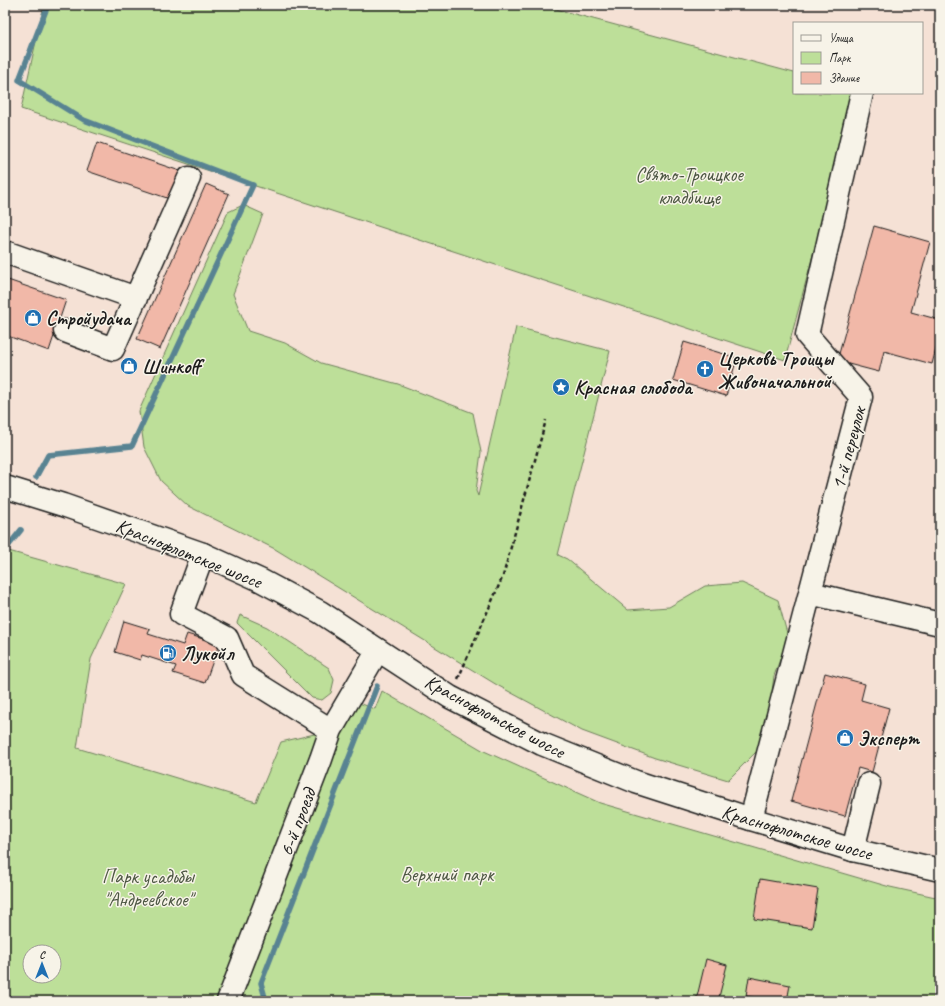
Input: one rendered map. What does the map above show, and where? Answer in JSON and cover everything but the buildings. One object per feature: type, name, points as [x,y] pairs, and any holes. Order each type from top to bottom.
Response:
[{"type":"street","name":"1-й переулок","points":[[751,819],[861,397],[807,335],[862,94]]},
{"type":"street","points":[[65,331],[113,349],[189,178]]},
{"type":"street","points":[[5,252],[136,298]]},
{"type":"street","name":"Краснофлотское шоссе","points":[[5,487],[63,505],[203,554],[260,580],[320,612],[450,697],[542,744],[636,782],[751,819],[853,850],[940,870]]},
{"type":"street","points":[[203,554],[181,614],[227,638],[243,675],[331,730]]},
{"type":"street","points":[[810,593],[940,624]]},
{"type":"street","name":"6-й проезд","points":[[228,1001],[331,730],[378,650]]},
{"type":"street","points":[[853,850],[869,784]]},
{"type":"path","points":[[459,678],[503,576],[546,420]]},
{"type":"green space","name":"Свято-Троицкое кладбище","points":[[44,5],[541,5],[793,73],[793,94],[856,94],[785,360],[21,109]]},
{"type":"green space","points":[[243,205],[263,214],[233,294],[248,331],[285,343],[321,363],[398,384],[473,413],[481,452],[476,491],[478,496],[516,327],[610,351],[558,555],[567,559],[628,610],[669,607],[705,586],[742,583],[778,600],[788,637],[774,676],[769,714],[757,751],[728,780],[655,758],[582,731],[497,685],[275,549],[188,506],[161,481],[144,447],[139,411],[228,212]]},
{"type":"green space","points":[[5,550],[126,584],[91,659],[77,748],[256,802],[281,742],[331,730],[354,701],[375,709],[382,691],[484,751],[600,803],[890,887],[940,898],[940,1001],[5,1001]]},
{"type":"green space","points":[[240,615],[267,627],[329,668],[334,680],[331,693],[322,700],[312,698],[237,623]]},
{"type":"waterway","points":[[36,477],[48,455],[132,446],[253,185],[84,120],[19,80],[48,5]]},
{"type":"waterway","points":[[5,550],[21,530]]},
{"type":"waterway","points":[[266,1001],[261,983],[377,686]]},
{"type":"place","name":"Стройудача","points":[[33,318]]},
{"type":"place","name":"Шинкoff","points":[[129,366]]},
{"type":"place","name":"Церковь Троицы Живоначальной","points":[[705,369]]},
{"type":"place","name":"Красная слобода","points":[[561,387]]},
{"type":"place","name":"Лукойл","points":[[168,653]]},
{"type":"place","name":"Эксперт","points":[[845,738]]},
{"type":"park label","name":"Верхний парк","points":[[447,874]]},
{"type":"park label","name":"Парк усадьбы \"Андреевское\"","points":[[148,888]]}]
